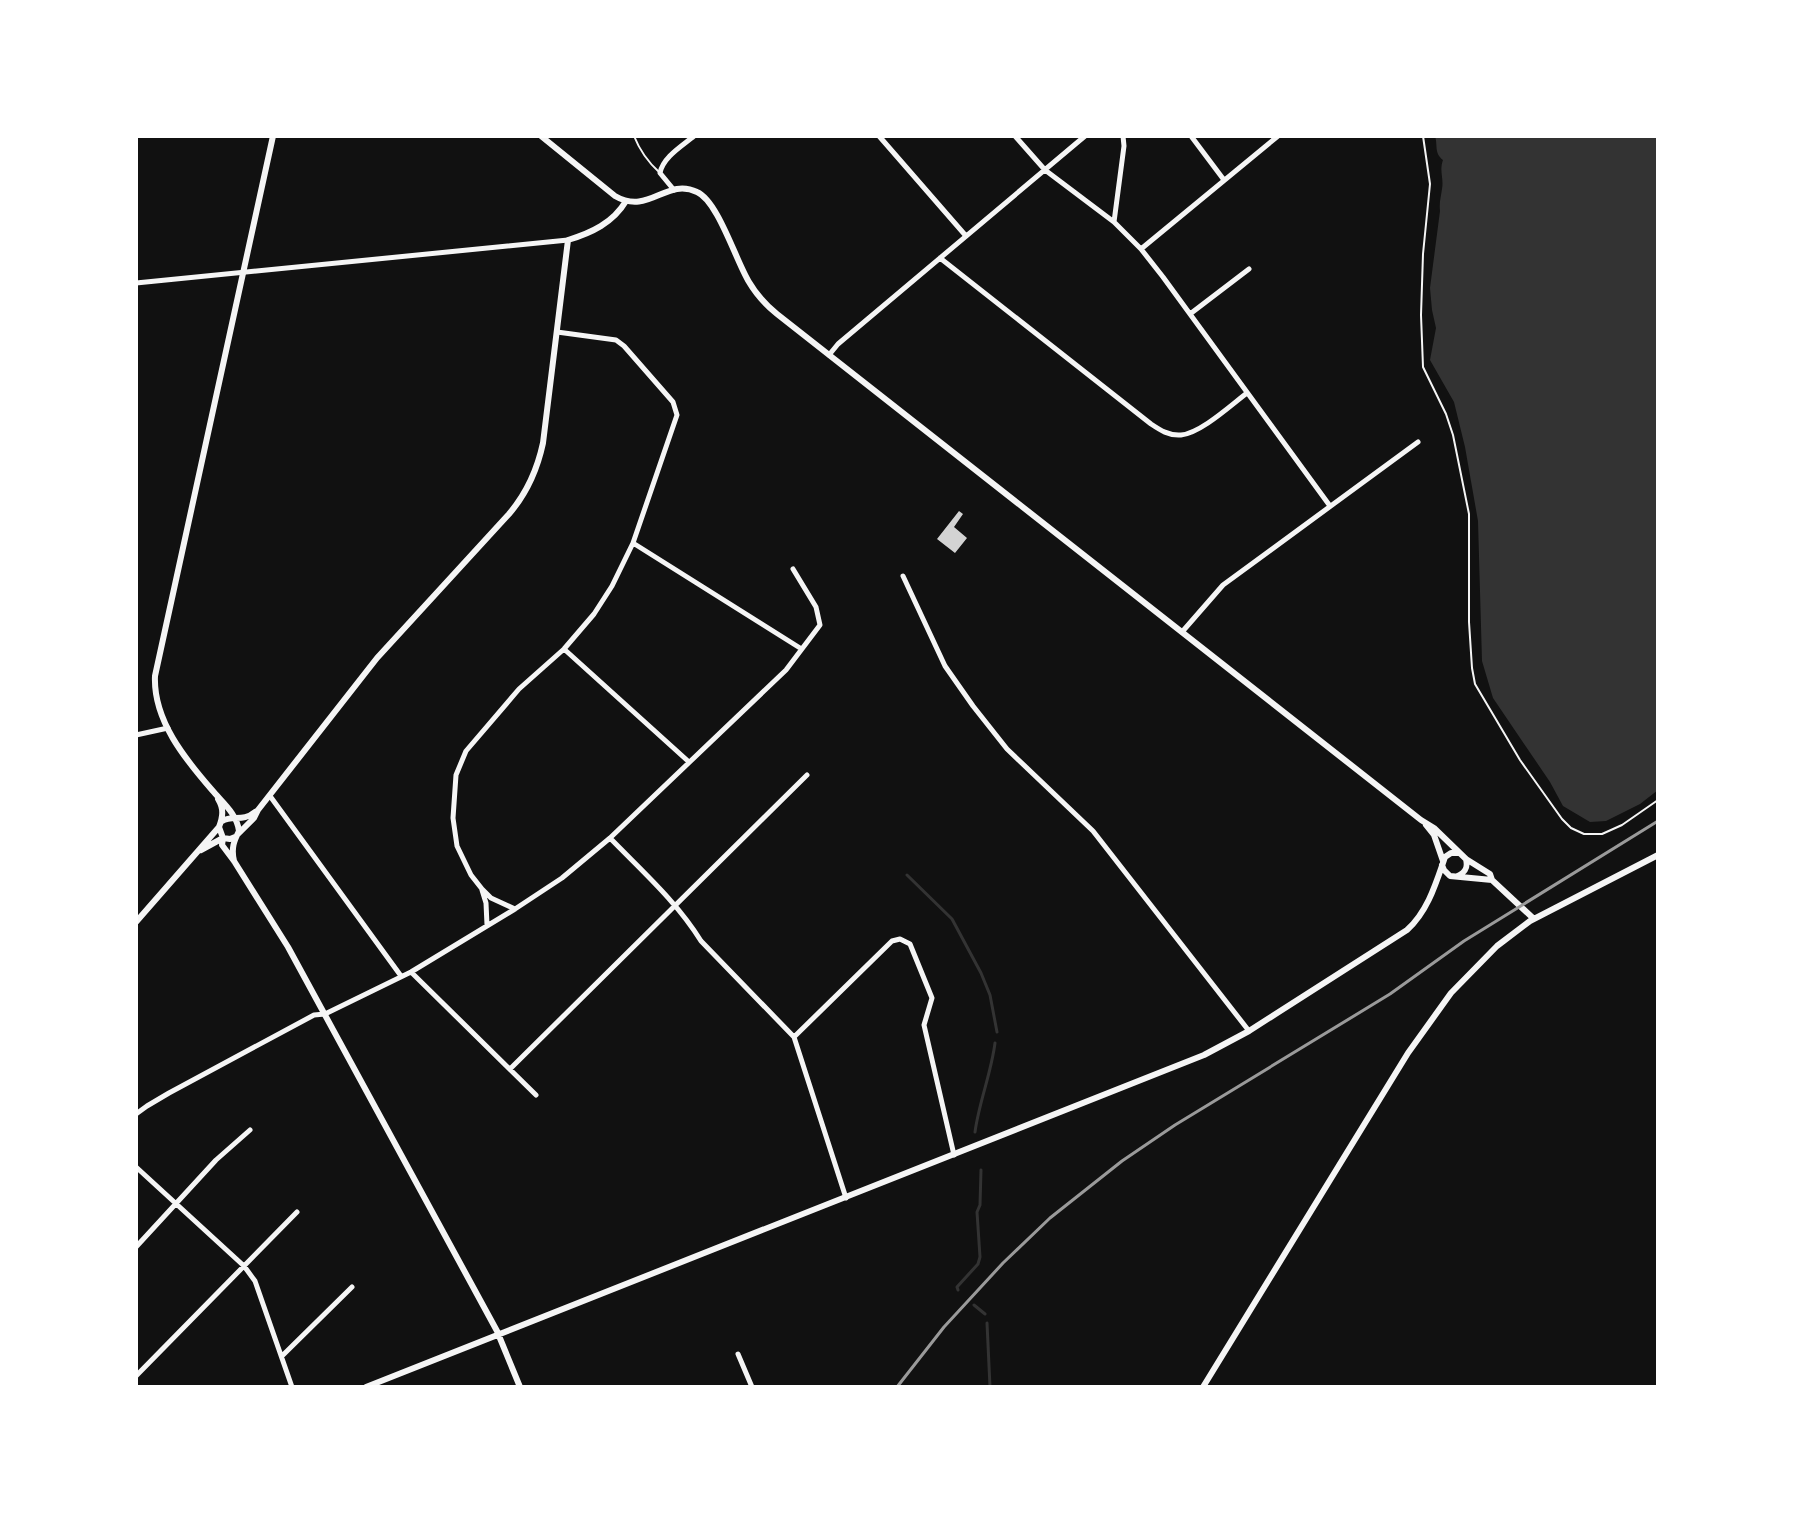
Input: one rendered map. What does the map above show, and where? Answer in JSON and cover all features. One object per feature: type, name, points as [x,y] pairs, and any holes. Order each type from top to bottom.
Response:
[{"type":"street","points":[[234,861],[232,851],[239,827],[230,809],[186,757],[168,728],[158,705],[155,683],[273,136]]},
{"type":"street","points":[[541,136],[615,196],[626,201],[637,203],[674,190],[693,190],[707,199],[748,281],[777,314],[1434,828],[1458,853],[1490,874],[1492,880],[1534,919]]},
{"type":"street","points":[[674,190],[660,173],[661,167],[694,136]]},
{"type":"street","points":[[879,136],[966,236]]},
{"type":"street","points":[[1015,136],[1045,170],[1114,222],[1141,249],[1330,506]]},
{"type":"street","points":[[829,355],[838,344],[1085,136]]},
{"type":"street","points":[[1114,222],[1123,136]]},
{"type":"street","points":[[1191,136],[1224,180]]},
{"type":"street","points":[[1141,249],[1278,136]]},
{"type":"street","points":[[136,283],[568,240],[609,221],[626,201]]},
{"type":"street","points":[[198,852],[223,838],[236,836],[254,818],[377,658],[509,514],[526,491],[536,471],[543,443],[568,240]]},
{"type":"street","points":[[940,258],[1163,432],[1180,435],[1193,431],[1247,393]]},
{"type":"street","points":[[1190,314],[1249,269]]},
{"type":"street","points":[[515,909],[491,898],[482,889],[471,875],[457,846],[453,818],[456,775],[466,751],[519,689],[564,649],[594,614],[612,586],[633,543],[677,415],[673,402],[616,340],[557,332]]},
{"type":"street","points":[[1182,632],[1223,585],[1418,442]]},
{"type":"street","points":[[633,543],[800,648]]},
{"type":"street","points":[[136,1114],[300,1022],[314,1015],[325,1014],[411,972],[562,878],[610,838],[786,670],[820,625],[816,607],[793,569]]},
{"type":"street","points":[[903,576],[945,666],[973,706],[1007,749],[1093,831],[1249,1031]]},
{"type":"street","points":[[564,649],[689,762]]},
{"type":"street","points":[[136,735],[168,728]]},
{"type":"street","points":[[510,1069],[807,775]]},
{"type":"street","points":[[214,792],[222,806],[222,845],[284,940],[325,1014],[499,1335],[520,1387]]},
{"type":"street","points":[[270,796],[401,976]]},
{"type":"street","points":[[136,922],[220,824],[228,818],[248,817],[258,810]]},
{"type":"street","points":[[1421,820],[1434,835],[1444,870],[1450,876]]},
{"type":"street","points":[[610,838],[676,905],[701,941],[794,1037],[846,1198]]},
{"type":"street","points":[[366,1387],[1192,1060],[1249,1031],[1407,930],[1423,912],[1442,862],[1451,853],[1458,853]]},
{"type":"street","points":[[1203,1387],[1393,1078],[1451,993],[1485,957],[1534,919],[1658,855]]},
{"type":"street","points":[[1458,876],[1467,867],[1466,859]]},
{"type":"street","points":[[1435,884],[1450,876],[1492,880]]},
{"type":"street","points":[[482,889],[487,925]]},
{"type":"street","points":[[794,1037],[892,941],[900,939],[910,944],[932,998],[924,1025],[954,1155]]},
{"type":"street","points":[[411,972],[536,1095]]},
{"type":"street","points":[[136,1247],[216,1160],[250,1130]]},
{"type":"street","points":[[136,1167],[244,1266],[255,1281],[292,1387]]},
{"type":"street","points":[[136,1376],[297,1212]]},
{"type":"street","points":[[282,1356],[352,1287]]},
{"type":"street","points":[[738,1354],[752,1387]]},
{"type":"lane","points":[[634,136],[640,150],[660,173]]},
{"type":"path","points":[[1423,136],[1430,184],[1423,254],[1423,367],[1453,435],[1469,514],[1469,622],[1475,684],[1520,760],[1571,828],[1584,834],[1602,834],[1622,825],[1658,800]]},
{"type":"shaded area","points":[[1435,136],[1658,136],[1658,790],[1640,804],[1606,821],[1590,822],[1563,806],[1493,698],[1482,661],[1478,521],[1454,402],[1430,360],[1436,328],[1430,288],[1443,160],[1437,152]]},
{"type":"building","points":[[959,511],[963,514],[954,527],[967,538],[955,553],[937,539]]},
{"type":"waterway","points":[[907,875],[952,919],[990,995],[997,1032]]},
{"type":"waterway","points":[[975,1132],[995,1043]]},
{"type":"waterway","points":[[958,1290],[957,1287],[978,1264],[980,1257],[977,1212],[981,1170]]},
{"type":"waterway","points":[[974,1305],[985,1314]]},
{"type":"waterway","points":[[987,1323],[990,1387]]},
{"type":"railway","points":[[897,1387],[944,1327],[1003,1263],[1050,1218],[1122,1161],[1175,1125],[1390,994],[1464,941],[1658,821]]}]
